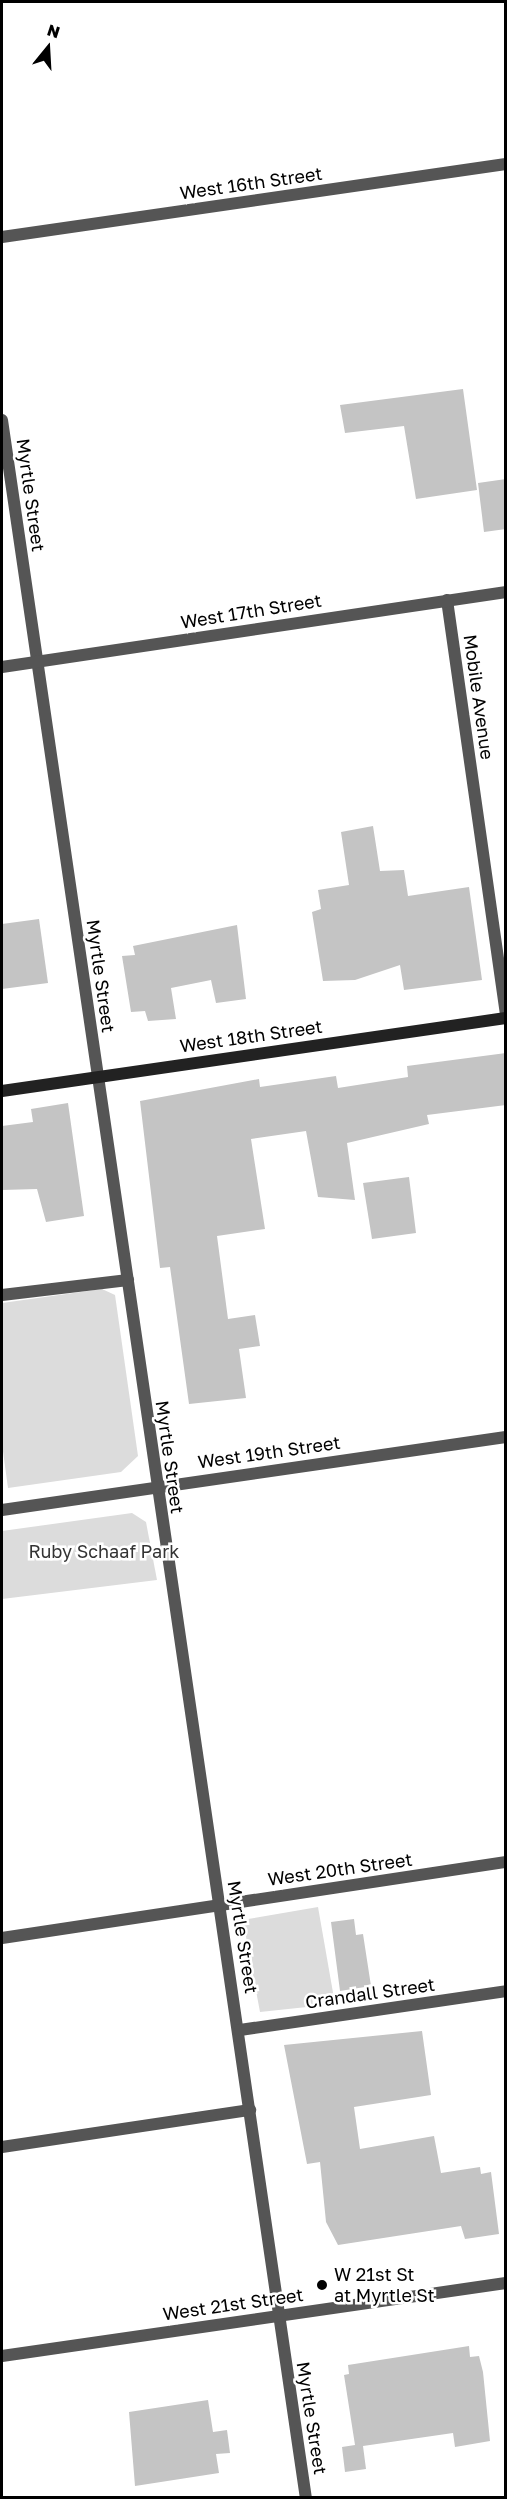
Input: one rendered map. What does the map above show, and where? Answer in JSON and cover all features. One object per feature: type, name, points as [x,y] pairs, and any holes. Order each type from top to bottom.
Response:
[{"type":"main road","name":"West 18th Street","points":[[2,1091],[506,1018]]},
{"type":"street","name":"West 16th Street","points":[[2,237],[506,164]]},
{"type":"street","name":"Myrtle Street","points":[[2,420],[128,1280],[155,1487],[240,2030],[278,2315],[306,2498]]},
{"type":"street","name":"West 17th Street","points":[[2,667],[506,592]]},
{"type":"street","name":"Mobile Avenue","points":[[447,600],[506,1012]]},
{"type":"street","points":[[2,1295],[128,1280]]},
{"type":"street","name":"West 19th Street","points":[[2,1510],[506,1437]]},
{"type":"street","name":"West 20th Street","points":[[2,1938],[506,1862]]},
{"type":"street","name":"Crandall Street","points":[[240,2030],[506,1991]]},
{"type":"street","points":[[2,2146],[250,2110]]},
{"type":"street","name":"West 21st Street","points":[[2,2356],[506,2283]]},
{"type":"green space","points":[[102,1289],[115,1295],[138,1456],[121,1472],[8,1488],[2,1444],[2,1303]]},
{"type":"green space","name":"Ruby Schaaf Park","points":[[132,1513],[146,1522],[157,1580],[2,1599],[2,1531]]},
{"type":"green space","points":[[318,1907],[335,2004],[260,2012],[244,1926],[248,1919]]},
{"type":"building","points":[[463,389],[477,490],[416,499],[404,426],[345,433],[340,405]]},
{"type":"building","points":[[506,479],[506,529],[484,532],[478,483]]},
{"type":"building","points":[[373,826],[380,871],[404,870],[408,896],[469,887],[482,980],[404,990],[400,965],[355,980],[323,981],[312,912],[321,909],[318,890],[349,885],[341,832]]},
{"type":"building","points":[[39,919],[48,983],[2,989],[2,924]]},
{"type":"building","points":[[237,925],[246,999],[216,1003],[211,980],[171,988],[176,1019],[148,1021],[145,1011],[131,1012],[122,956],[135,955],[133,946]]},
{"type":"building","points":[[506,1053],[506,1105],[427,1115],[429,1124],[347,1143],[355,1200],[318,1197],[306,1131],[251,1139],[265,1229],[217,1236],[228,1319],[255,1315],[260,1346],[239,1349],[246,1398],[189,1404],[170,1267],[160,1268],[140,1101],[259,1079],[260,1087],[336,1076],[338,1088],[408,1077],[407,1066]]},
{"type":"building","points":[[68,1103],[84,1216],[46,1222],[37,1189],[2,1190],[2,1126],[33,1122],[31,1109]]},
{"type":"building","points":[[409,1177],[416,1233],[372,1239],[363,1183]]},
{"type":"building","points":[[354,1919],[356,1935],[363,1934],[371,1986],[340,1991],[331,1922]]},
{"type":"building","points":[[422,2031],[431,2095],[354,2107],[360,2149],[434,2136],[441,2173],[480,2167],[481,2174],[491,2172],[499,2234],[465,2239],[461,2226],[338,2245],[326,2222],[320,2162],[307,2164],[284,2045]]},
{"type":"building","points":[[469,2346],[470,2357],[479,2356],[483,2372],[490,2441],[455,2447],[453,2433],[363,2446],[366,2469],[345,2472],[342,2447],[355,2445],[344,2375],[349,2374],[348,2365]]},
{"type":"building","points":[[208,2400],[213,2432],[227,2430],[230,2453],[216,2454],[219,2473],[135,2486],[129,2412]]},
{"type":"place","name":"W 21st St at Myrtle St","points":[[322,2285]]}]
